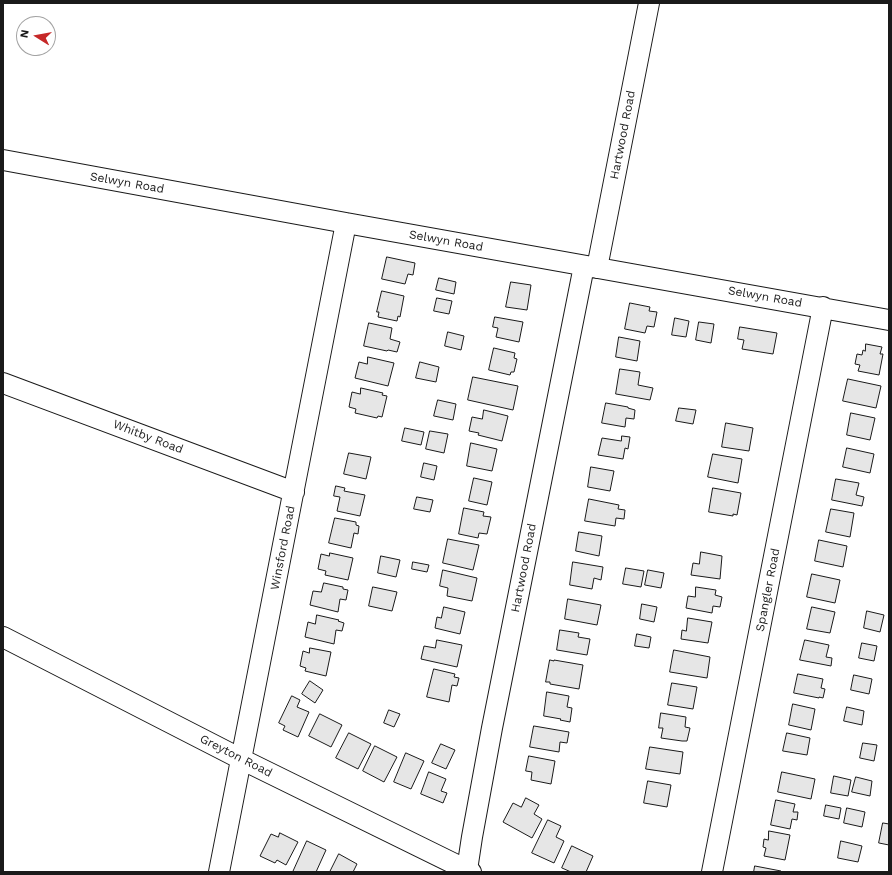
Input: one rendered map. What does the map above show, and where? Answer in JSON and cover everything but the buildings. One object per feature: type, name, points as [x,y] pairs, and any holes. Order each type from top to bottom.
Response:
[{"type":"street","name":"Hartwood Road","points":[[469,871],[472,837],[492,728],[649,3]]},
{"type":"street","name":"Selwyn Road","points":[[3,160],[889,320]]},
{"type":"street","name":"Winsford Road","points":[[219,872],[346,223]]},
{"type":"street","name":"Spangler Road","points":[[712,872],[823,307]]},
{"type":"street","name":"Whitby Road","points":[[3,383],[294,492]]},
{"type":"street","name":"Greyton Road","points":[[3,637],[241,759],[469,871]]}]
